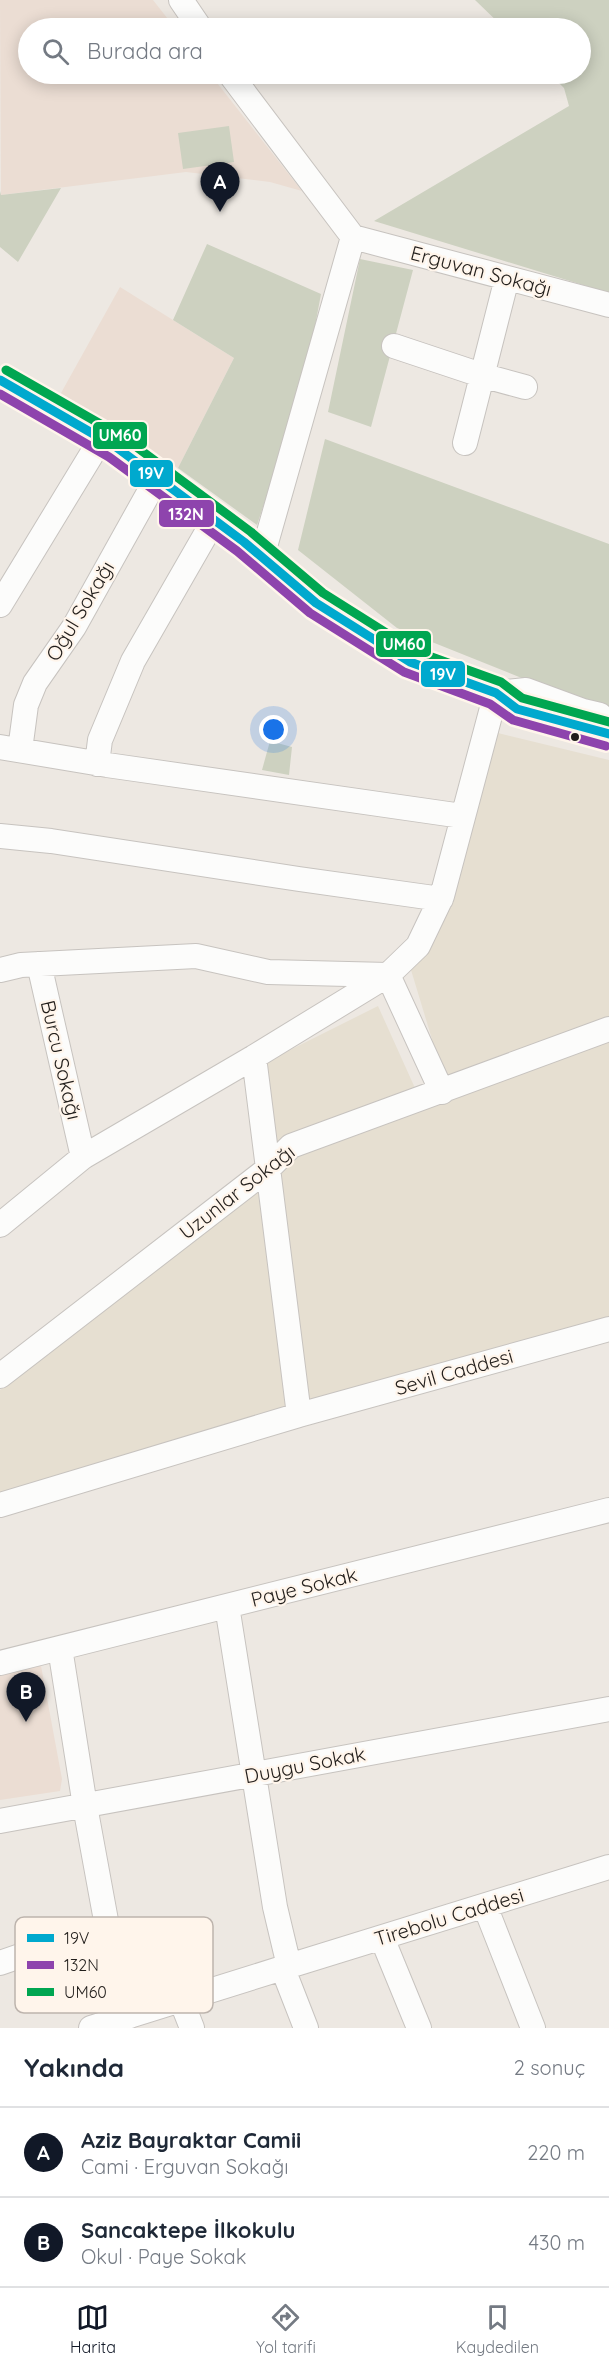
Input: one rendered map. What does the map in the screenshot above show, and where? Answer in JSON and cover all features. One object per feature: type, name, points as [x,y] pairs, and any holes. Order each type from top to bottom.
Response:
[{"type":"street","points":[[181,0],[193,18]]},
{"type":"street","points":[[238,84],[353,237],[262,557]]},
{"type":"street","name":"Erguvan Sokağı","points":[[353,237],[609,305]]},
{"type":"street","points":[[465,443],[507,278]]},
{"type":"street","points":[[394,346],[525,387]]},
{"type":"street","points":[[0,380],[101,439],[214,520],[316,603],[410,662],[496,693],[517,709],[609,734]]},
{"type":"street","points":[[0,605],[101,439]]},
{"type":"street","name":"Oğul Sokağı","points":[[10,749],[35,683],[74,627],[157,478]]},
{"type":"street","points":[[97,764],[100,740],[133,660],[214,520]]},
{"type":"street","points":[[496,693],[526,690],[583,711],[609,717]]},
{"type":"street","points":[[0,1225],[83,1157],[388,975],[418,946],[441,898],[496,693]]},
{"type":"street","points":[[10,749],[97,764],[462,816]]},
{"type":"street","points":[[0,836],[51,841],[441,898]]},
{"type":"street","points":[[0,970],[21,965],[196,956],[268,972],[388,975]]},
{"type":"street","name":"Burcu Sokağı","points":[[39,964],[83,1157]]},
{"type":"street","points":[[388,975],[442,1092]]},
{"type":"street","name":"Uzunlar Sokağı","points":[[0,1376],[269,1168],[291,1146],[609,1029]]},
{"type":"street","points":[[254,1057],[299,1415]]},
{"type":"street","name":"Sevil Caddesi","points":[[0,1505],[299,1415],[609,1329]]},
{"type":"street","name":"Paye Sokak","points":[[0,1663],[609,1510]]},
{"type":"street","points":[[227,1606],[286,1968],[306,2028]]},
{"type":"street","points":[[60,1648],[105,1917]]},
{"type":"street","name":"Duygu Sokak","points":[[0,1821],[609,1709]]},
{"type":"street","name":"Tirebolu Caddesi","points":[[213,1990],[609,1867]]},
{"type":"street","points":[[485,1906],[533,2028]]},
{"type":"street","points":[[382,1938],[419,2028]]},
{"type":"street","points":[[0,1963],[15,1958]]},
{"type":"street","name":"Tirebolu Caddesi","points":[[91,2028],[140,2013]]},
{"type":"street","points":[[186,2013],[192,2028]]},
{"type":"shaded area","points":[[0,0],[153,0],[167,18],[18,18],[18,84],[218,84],[302,191],[270,182],[186,172],[1,195]]},
{"type":"shaded area","points":[[120,287],[234,358],[178,468],[61,393]]},
{"type":"shaded area","points":[[498,733],[609,760],[609,1017],[445,1082],[411,970],[433,938]]},
{"type":"shaded area","points":[[378,1006],[424,1108],[609,1037],[609,1322],[0,1496],[0,1390],[280,1171],[264,1063]]},
{"type":"shaded area","points":[[39,1655],[62,1779],[60,1791],[0,1800],[0,1666]]},
{"type":"green space","points":[[475,0],[609,0],[609,293],[374,221],[569,106],[564,88],[560,84],[591,84],[591,18],[494,18]]},
{"type":"green space","points":[[229,126],[234,162],[183,169],[178,133]]},
{"type":"green space","points":[[61,188],[18,262],[0,247],[0,191],[1,195]]},
{"type":"green space","points":[[207,244],[321,294],[304,385],[257,525],[178,468],[234,358],[173,320]]},
{"type":"green space","points":[[360,259],[413,270],[371,427],[328,412]]},
{"type":"green space","points":[[325,439],[609,544],[609,709],[549,689],[397,628],[298,550]]},
{"type":"green space","points":[[270,741],[292,747],[289,775],[262,770]]},
{"type":"transit line","name":"UM60","points":[[6,370],[123,437],[251,532],[323,593],[415,651],[501,682],[522,698],[609,722]]},
{"type":"transit line","name":"19V","points":[[0,380],[116,447],[244,542],[316,603],[410,662],[496,693],[517,709],[609,734]]},
{"type":"transit line","name":"132N","points":[[0,394],[109,457],[237,551],[310,613],[404,672],[490,704],[513,720],[606,746]]},
{"type":"place","name":"Aziz Bayraktar Camii","points":[[220,212]]},
{"type":"place","name":"Sancaktepe İlkokulu","points":[[26,1722]]}]
